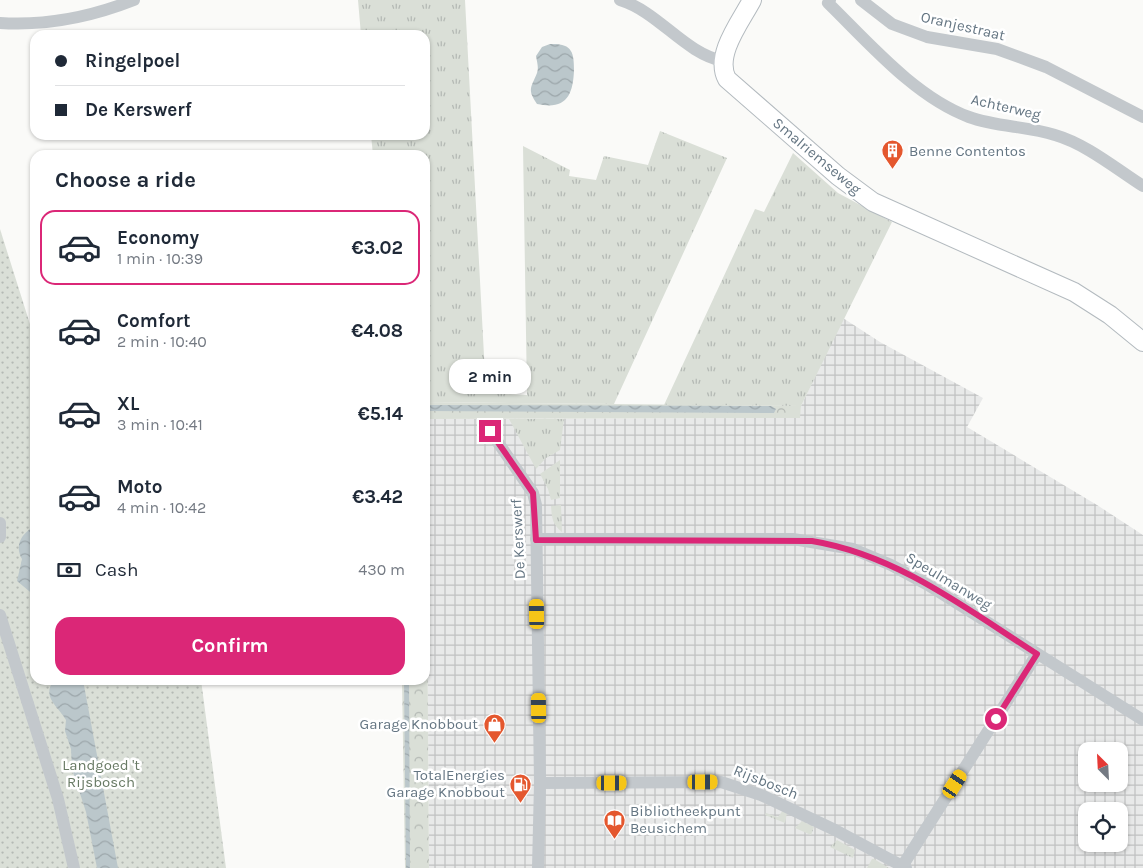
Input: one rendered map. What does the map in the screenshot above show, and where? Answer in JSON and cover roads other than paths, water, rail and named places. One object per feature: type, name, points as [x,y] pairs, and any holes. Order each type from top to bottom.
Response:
[{"type":"street","points":[[0,23],[70,19],[110,9],[134,0]]},
{"type":"street","points":[[620,0],[663,24],[701,53],[723,60],[725,52],[752,0]]},
{"type":"street","name":"Oranjestraat","points":[[861,0],[892,24],[928,37],[997,49],[1046,67],[1143,117]]},
{"type":"street","name":"Achterweg","points":[[827,1],[896,70],[944,104],[970,118],[1040,130],[1063,138],[1143,186]]},
{"type":"street","name":"Smalriemseweg","points":[[723,60],[727,79],[838,176],[873,202],[1074,292],[1110,315],[1143,342]]},
{"type":"street","name":"De Kerswerf","points":[[490,431],[533,493],[536,540],[540,783],[538,868]]},
{"type":"street","points":[[0,523],[0,537]]},
{"type":"street","name":"Speulmanweg","points":[[536,540],[793,539],[853,549],[891,565],[928,585],[1143,720]]},
{"type":"street","points":[[0,616],[58,800],[74,868]]},
{"type":"street","points":[[905,867],[1037,654]]},
{"type":"street","name":"Rijsbosch","points":[[540,783],[721,782],[761,795],[905,867]]},
{"type":"water","points":[[550,44],[563,45],[570,50],[574,70],[572,87],[570,94],[561,103],[555,105],[537,104],[531,92],[538,71],[536,56],[542,47]]},
{"type":"water","points":[[430,405],[771,406],[776,409],[774,413],[430,411]]},
{"type":"water","points":[[30,529],[30,592],[17,581],[22,559],[19,544],[26,532]]},
{"type":"water","points":[[84,685],[118,868],[97,868],[86,812],[72,769],[71,749],[65,731],[66,720],[52,701],[49,691],[50,686]]},
{"type":"water","points":[[404,685],[409,685],[410,868],[406,868]]},
{"type":"place","name":"Benne Contentos","points":[[893,170]]},
{"type":"place","name":"Garage Knobbout","points":[[494,743]]},
{"type":"place","name":"TotalEnergies Garage Knobbout","points":[[521,803]]},
{"type":"place","name":"Bibliotheekpunt Beusichem","points":[[614,839]]},
{"type":"park label","name":"Landgoed 't Rijsbosch","points":[[101,774]]}]
